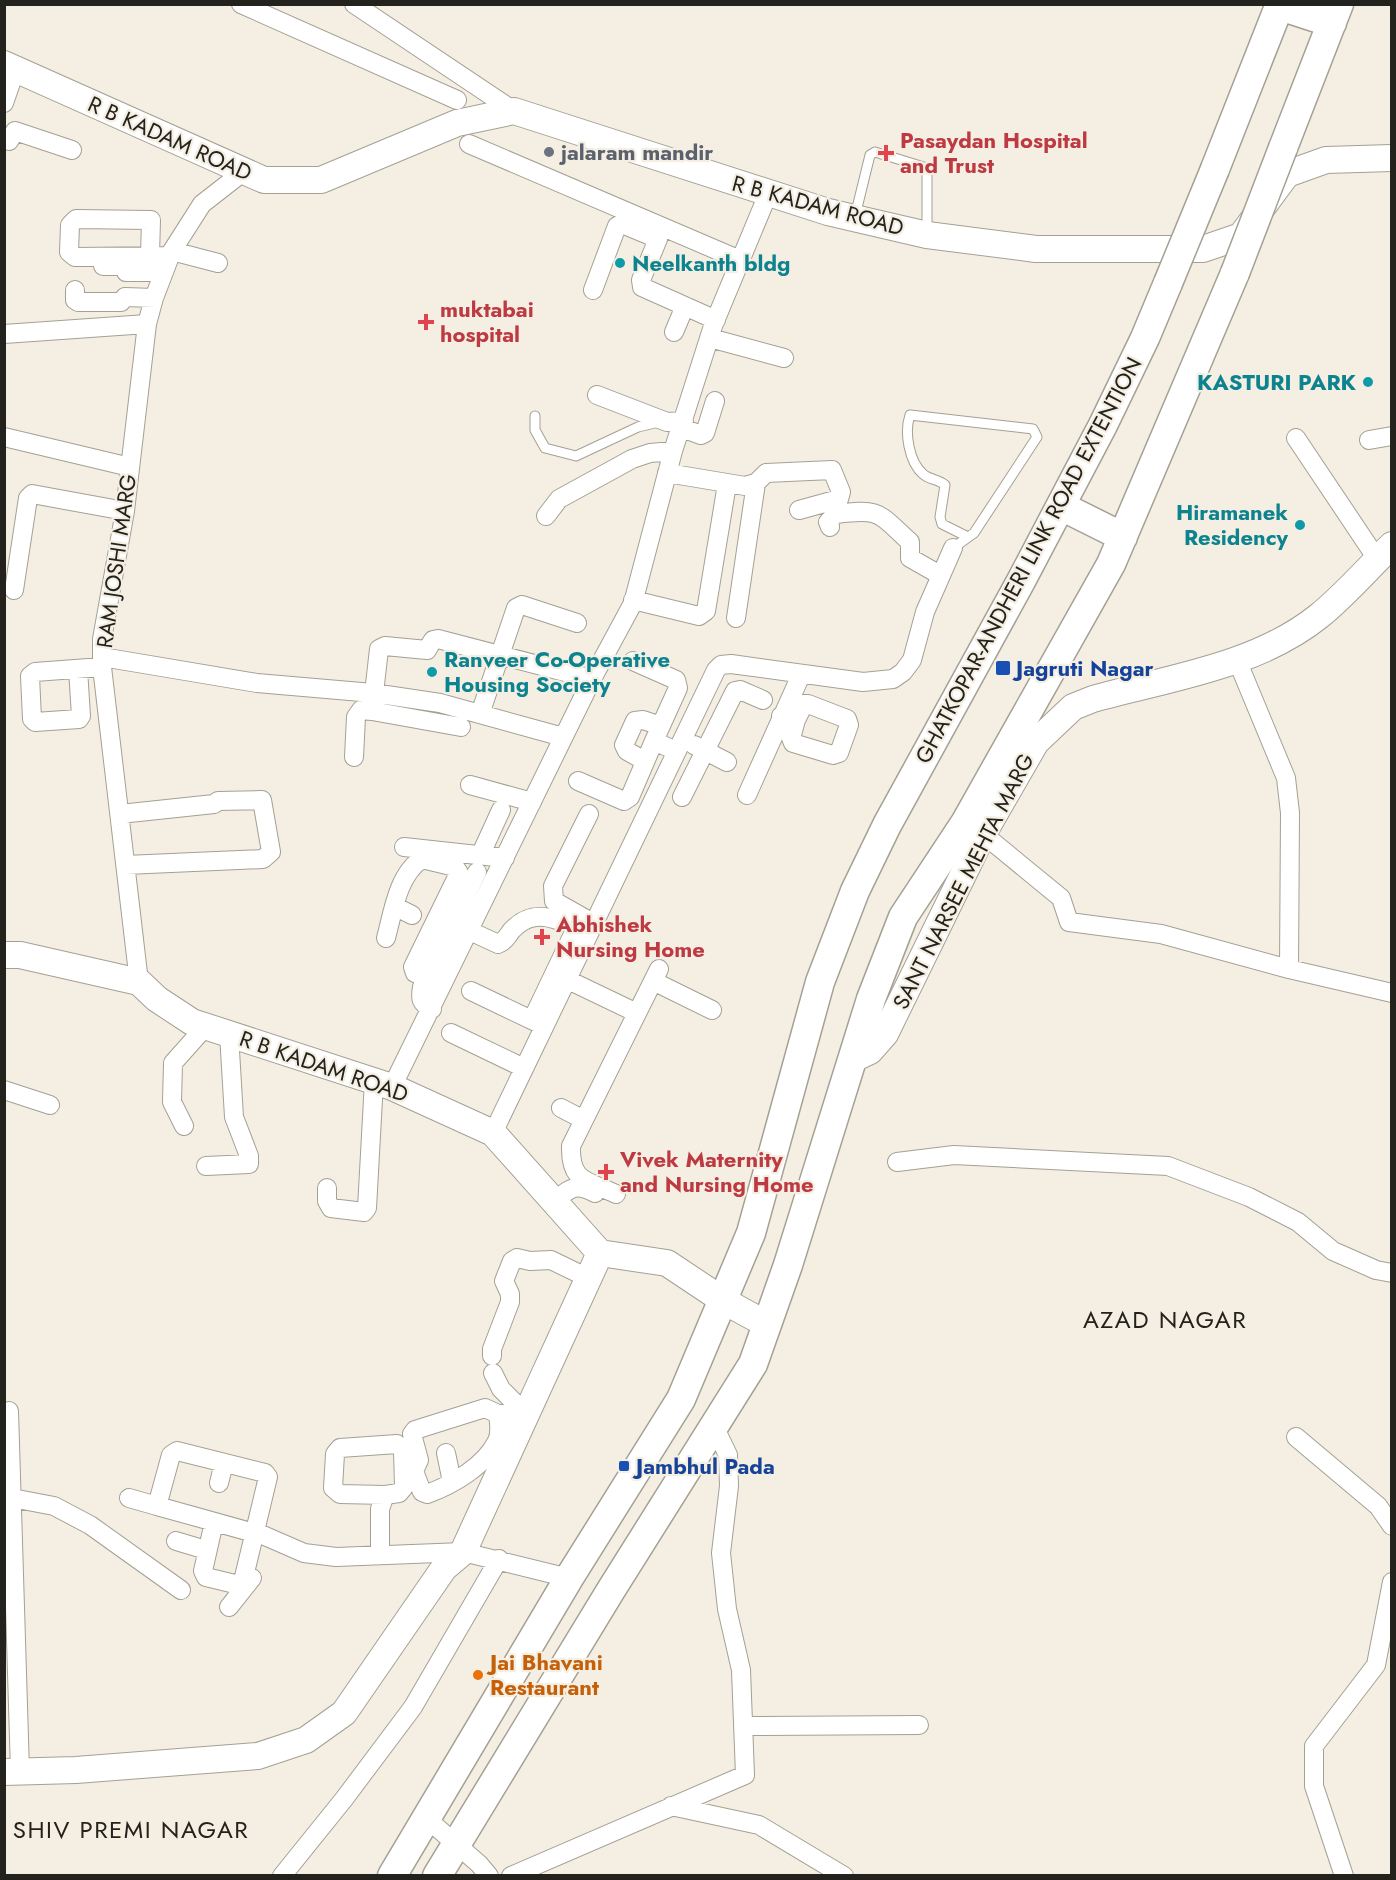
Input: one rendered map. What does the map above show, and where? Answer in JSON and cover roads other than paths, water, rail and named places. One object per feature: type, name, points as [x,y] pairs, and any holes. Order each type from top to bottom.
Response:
[{"type":"main road","points":[[437,1875],[753,1364],[788,1264],[870,999],[903,917],[991,777],[1111,564],[1235,273],[1335,14],[1280,5]]},
{"type":"main road","name":"GHATKOPAR-ANDHERI LINK ROAD EXTENTION","points":[[392,1875],[569,1578],[681,1399],[746,1250],[820,982],[855,891],[887,825],[1061,506],[1145,338],[1280,5]]},
{"type":"main road","points":[[1061,506],[1123,537]]},
{"type":"main road","points":[[746,1250],[788,1264]]},
{"type":"street","points":[[241,4],[461,122],[740,260]]},
{"type":"street","points":[[354,4],[467,82],[514,111]]},
{"type":"street","points":[[4,103],[10,66]]},
{"type":"street","name":"R B KADAM ROAD","points":[[10,66],[264,180],[321,180],[461,122],[514,111],[768,194],[854,218],[927,234],[1036,249],[1203,249],[1241,236],[1287,174],[1326,160],[1392,158]]},
{"type":"street","points":[[461,122],[467,82]]},
{"type":"street","points":[[7,143],[15,130],[72,150]]},
{"type":"street","name":"RAM JOSHI MARG","points":[[139,982],[102,662],[102,639],[125,512],[147,324],[154,298],[168,260],[202,204],[243,172]]},
{"type":"street","points":[[327,1188],[327,1201],[331,1208],[364,1212],[367,1208],[383,1084],[432,1009],[563,737],[633,600],[673,451],[678,424],[692,394],[716,320],[768,194]]},
{"type":"street","points":[[150,256],[151,220],[76,219],[70,225],[69,252],[75,257],[150,256],[168,260],[218,263]]},
{"type":"street","points":[[593,290],[617,226],[622,224],[707,260]]},
{"type":"street","points":[[658,239],[641,280],[642,287],[716,320]]},
{"type":"street","points":[[126,272],[168,260]]},
{"type":"street","points":[[75,290],[75,300],[78,302],[121,302],[125,297],[126,272],[124,266],[81,266],[76,269]]},
{"type":"street","points":[[125,297],[154,298]]},
{"type":"street","points":[[674,332],[685,306]]},
{"type":"street","points":[[4,334],[147,324]]},
{"type":"street","points":[[710,338],[784,358]]},
{"type":"street","points":[[597,395],[678,424],[701,435],[705,433],[722,403],[692,394]]},
{"type":"street","points":[[1369,440],[1392,436]]},
{"type":"street","points":[[4,437],[130,467]]},
{"type":"street","points":[[1296,438],[1384,552]]},
{"type":"street","points":[[546,516],[559,499],[632,459],[650,453],[673,451]]},
{"type":"street","points":[[667,473],[745,486],[756,483],[765,473],[832,470],[841,492],[839,499],[800,510]]},
{"type":"street","points":[[736,618],[756,483]]},
{"type":"street","points":[[633,600],[699,616],[706,611],[727,484]]},
{"type":"street","points":[[15,590],[28,498],[32,494],[125,512]]},
{"type":"street","points":[[830,526],[828,522],[836,514],[867,510],[877,512],[910,542],[910,558],[940,575]]},
{"type":"street","points":[[538,1023],[566,979],[678,745],[721,665],[878,682],[892,679],[903,672],[912,660],[925,612],[953,548]]},
{"type":"street","name":"SANT NARSEE MEHTA MARG","points":[[853,1059],[870,1051],[885,1034],[983,834],[1036,742],[1073,707],[1093,699],[1237,660],[1277,644],[1319,616],[1384,552]]},
{"type":"street","points":[[480,714],[516,608],[522,605],[577,623]]},
{"type":"street","points":[[372,711],[379,649],[385,646],[427,650],[433,640],[438,639],[592,679]]},
{"type":"street","points":[[1237,660],[1286,778],[1290,813],[1289,969]]},
{"type":"street","points":[[578,781],[624,801],[630,797],[678,688],[676,680],[633,661]]},
{"type":"street","points":[[78,669],[102,662],[257,683],[409,698],[440,703],[563,737]]},
{"type":"street","points":[[747,795],[789,718],[801,675]]},
{"type":"street","points":[[682,797],[735,692],[740,690],[764,700]]},
{"type":"street","points":[[406,717],[409,698]]},
{"type":"street","points":[[438,723],[440,703]]},
{"type":"street","points":[[354,757],[356,717],[361,710],[461,727]]},
{"type":"street","points":[[645,761],[627,751],[624,745],[636,721],[643,720],[657,734],[678,745],[704,750],[727,762]]},
{"type":"street","points":[[470,785],[532,802]]},
{"type":"street","points":[[120,814],[214,804],[218,801],[262,800],[271,852],[263,859],[126,865]]},
{"type":"street","points":[[432,1009],[423,1004],[420,999],[427,977],[501,810]]},
{"type":"street","points":[[589,814],[553,886],[552,895],[554,901],[593,923]]},
{"type":"street","points":[[983,834],[1061,898],[1069,922],[1161,934],[1289,969],[1392,993]]},
{"type":"street","points":[[404,847],[478,864],[505,858]]},
{"type":"street","points":[[386,938],[401,885],[415,863],[422,859],[455,867],[459,873],[413,967],[415,973],[427,977]]},
{"type":"street","points":[[394,906],[412,915]]},
{"type":"street","points":[[470,931],[498,944],[504,942],[513,928],[534,916],[548,916],[568,926],[524,1068],[493,1133]]},
{"type":"street","name":"R B KADAM ROAD","points":[[4,955],[20,955],[139,982],[157,999],[192,1022],[383,1084],[493,1133],[552,1203],[600,1254]]},
{"type":"street","points":[[607,1194],[579,1182],[570,1164],[571,1146],[656,975],[712,1010]]},
{"type":"street","points":[[566,979],[637,1013]]},
{"type":"street","points":[[471,991],[538,1023]]},
{"type":"street","points":[[184,1126],[172,1102],[173,1063],[217,1030],[234,1117],[249,1156],[249,1164],[246,1166],[207,1166]]},
{"type":"street","points":[[451,1033],[524,1068]]},
{"type":"street","points":[[4,1090],[50,1105]]},
{"type":"street","points":[[561,1108],[584,1120]]},
{"type":"street","points":[[897,1162],[954,1155],[1168,1166],[1249,1197],[1298,1222],[1333,1251],[1376,1270],[1392,1273]]},
{"type":"street","points":[[552,1203],[579,1182]]},
{"type":"street","points":[[9,1411],[12,1498],[12,1772],[76,1770],[258,1756],[306,1740],[344,1713],[444,1568],[463,1552],[600,1254],[668,1263],[724,1301],[766,1324]]},
{"type":"street","points":[[526,1414],[501,1389],[493,1364],[492,1349],[510,1302],[510,1294],[504,1281],[512,1261],[517,1258],[530,1261],[551,1260],[588,1278]]},
{"type":"street","points":[[498,1414],[499,1434],[496,1443],[482,1460],[452,1482],[427,1494],[422,1492],[414,1471],[419,1460],[412,1434],[415,1430],[485,1408],[498,1414],[526,1414]]},
{"type":"street","points":[[511,1875],[745,1775],[741,1670],[727,1609],[721,1553],[729,1486],[728,1455],[714,1426]]},
{"type":"street","points":[[1296,1437],[1378,1506],[1392,1526]]},
{"type":"street","points":[[157,1506],[171,1455],[177,1451],[265,1473],[268,1477],[254,1575],[229,1607]]},
{"type":"street","points":[[446,1453],[452,1482]]},
{"type":"street","points":[[219,1483],[224,1463]]},
{"type":"street","points":[[380,1555],[380,1509],[386,1495]]},
{"type":"street","points":[[12,1498],[54,1506],[90,1525],[181,1590]]},
{"type":"street","points":[[129,1498],[260,1534],[304,1553],[336,1557],[463,1552],[569,1578]]},
{"type":"street","points":[[214,1522],[206,1550],[203,1571],[206,1577],[239,1585],[243,1581],[260,1534]]},
{"type":"street","points":[[176,1541],[206,1550]]},
{"type":"street","points":[[282,1875],[413,1707],[499,1559]]},
{"type":"street","points":[[1344,1875],[1314,1786],[1314,1746],[1384,1664],[1392,1582]]},
{"type":"street","points":[[743,1726],[919,1725]]},
{"type":"street","points":[[671,1806],[759,1825],[844,1875]]},
{"type":"street","points":[[426,1818],[489,1875]]},
{"type":"lane","points":[[854,218],[870,155],[875,152],[922,164],[927,168],[927,234]]},
{"type":"lane","points":[[953,548],[974,533],[1037,437],[1033,429],[910,415],[906,426],[914,465],[926,477],[938,479],[945,485],[940,518],[942,524],[968,537]]},
{"type":"lane","points":[[536,416],[534,429],[545,448],[576,456],[638,428],[678,424]]},
{"type":"place","name":"jalaram mandir","points":[[549,152]]},
{"type":"place","name":"Pasaydan Hospital and Trust","points":[[886,153]]},
{"type":"place","name":"Neelkanth bldg","points":[[620,263]]},
{"type":"place","name":"muktabai hospital","points":[[426,322]]},
{"type":"place","name":"KASTURI PARK","points":[[1368,382]]},
{"type":"place","name":"Hiramanek Residency","points":[[1300,525]]},
{"type":"place","name":"Jagruti Nagar","points":[[1003,668]]},
{"type":"place","name":"Ranveer Co-Operative Housing Society","points":[[432,672]]},
{"type":"place","name":"Abhishek Nursing Home","points":[[542,937]]},
{"type":"place","name":"Vivek Maternity and Nursing Home","points":[[606,1172]]},
{"type":"place","name":"Jambhul Pada","points":[[624,1466]]},
{"type":"place","name":"Jai Bhavani Restaurant","points":[[478,1675]]},
{"type":"district","name":"AZAD NAGAR","points":[[1165,1320]]},
{"type":"district","name":"SHIV PREMI NAGAR","points":[[131,1830]]}]
